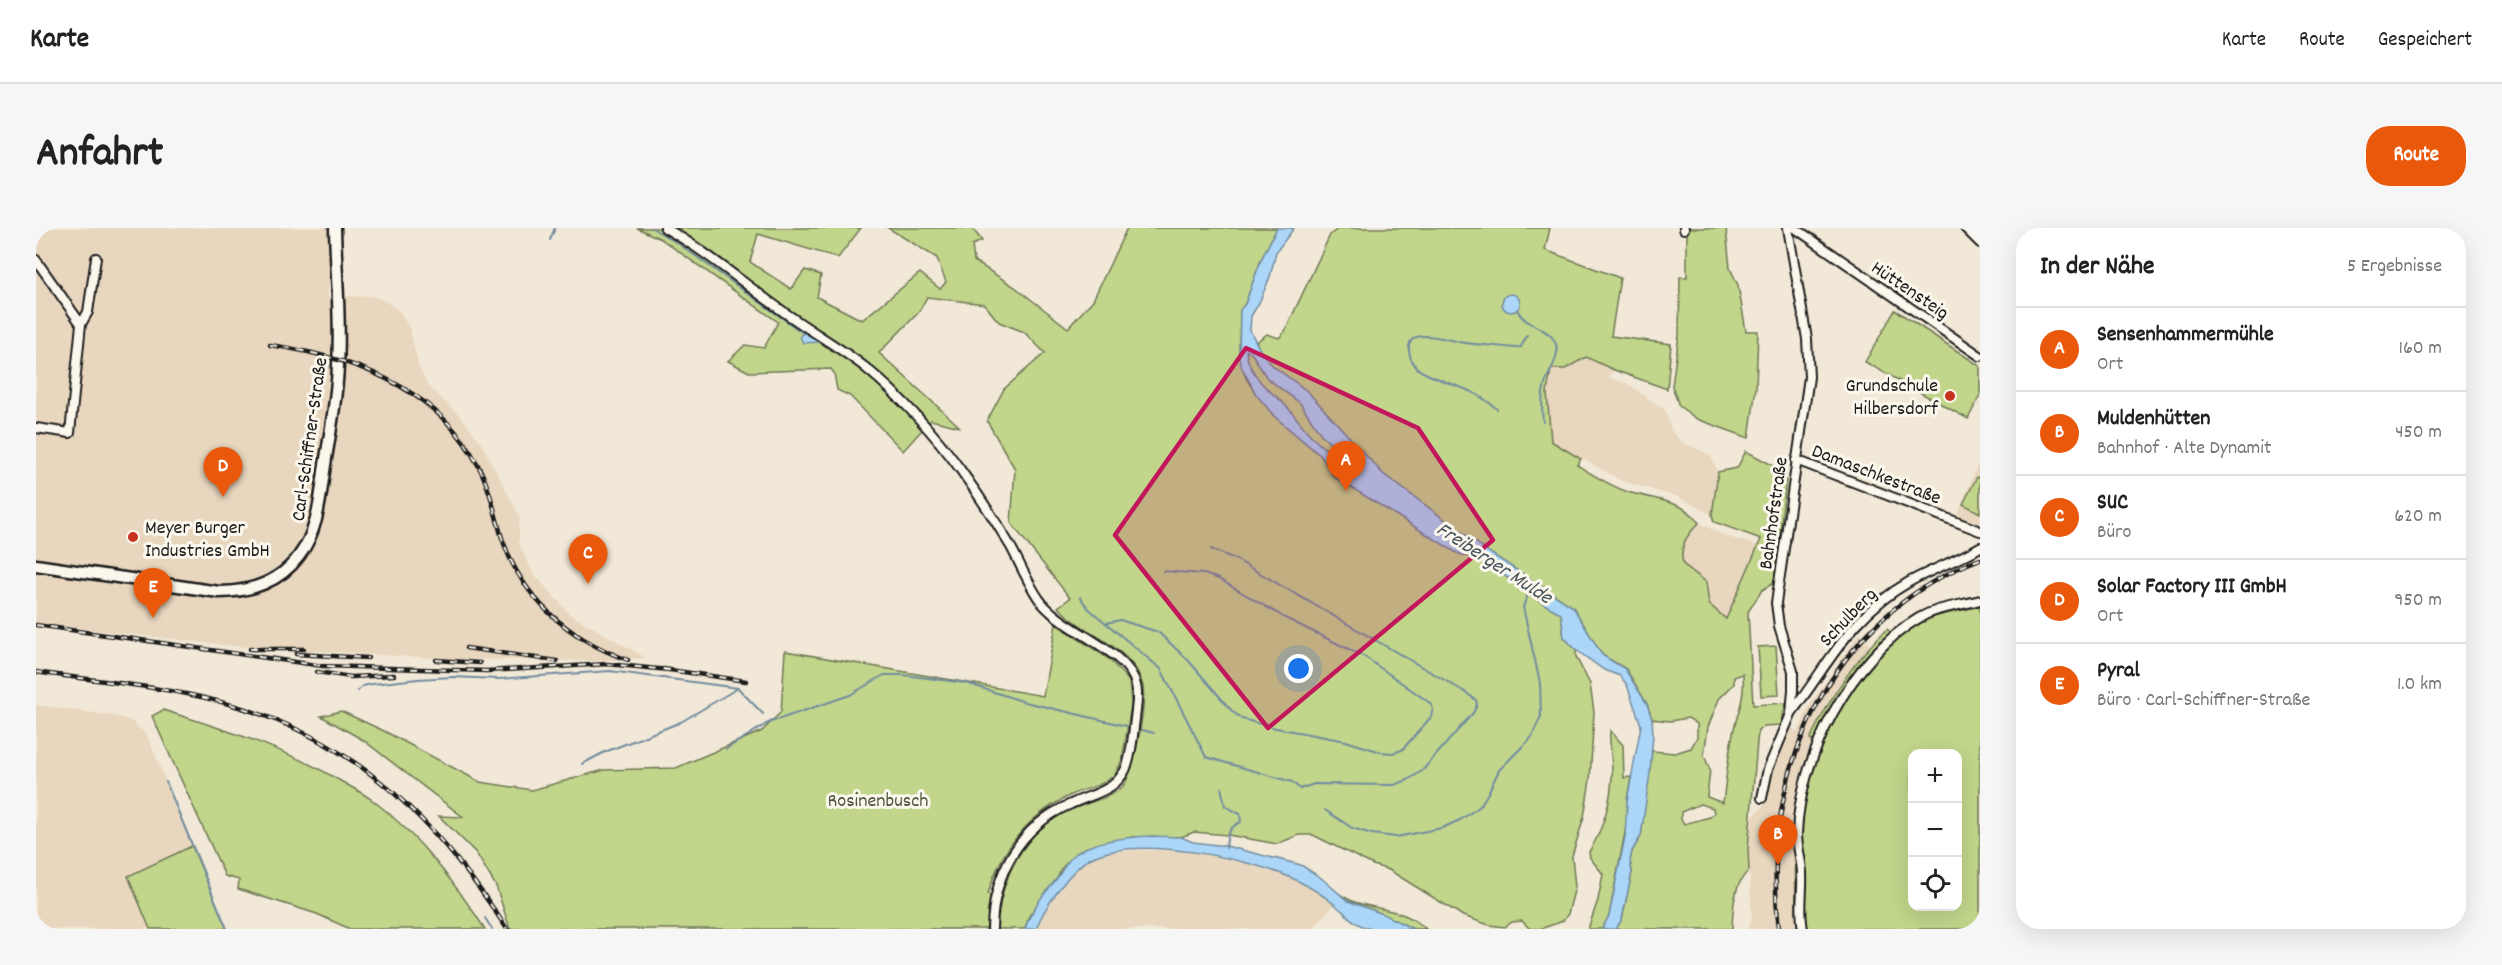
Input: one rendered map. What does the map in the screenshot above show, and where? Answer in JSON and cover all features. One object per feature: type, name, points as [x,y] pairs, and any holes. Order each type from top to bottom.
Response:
[{"type":"main road","name":"Carl-Schiffner-Straße","points":[[36,565],[219,592],[234,592],[250,589],[276,578],[299,557],[309,540],[316,520],[336,393],[339,351],[335,228]]},
{"type":"street","points":[[665,228],[711,256],[774,305],[866,368],[887,387],[959,467],[1050,612],[1117,658],[1132,672],[1137,697],[1128,762],[1122,776],[1108,789],[1069,804],[1044,819],[1025,836],[1001,875],[993,907],[992,929]]},
{"type":"street","name":"Bahnhofstraße","points":[[1762,798],[1768,769],[1791,714],[1793,671],[1776,615],[1776,603],[1809,377],[1807,339],[1788,228]]},
{"type":"street","name":"Hüttensteig","points":[[1795,228],[1980,356]]},
{"type":"street","points":[[1965,228],[1980,243]]},
{"type":"street","points":[[36,428],[70,433],[81,324],[88,312],[96,258]]},
{"type":"street","points":[[36,260],[81,324]]},
{"type":"street","name":"Damaschkestraße","points":[[1796,460],[1980,531]]},
{"type":"street","name":"Schulberg","points":[[1791,714],[1842,639],[1872,608],[1907,583],[1980,547]]},
{"type":"street","points":[[1803,929],[1800,908],[1802,874],[1797,839],[1799,817],[1812,763],[1838,705],[1871,658],[1910,624],[1937,610],[1980,600]]},
{"type":"highlighted area","points":[[1246,348],[1418,428],[1493,540],[1268,728],[1115,535]]},
{"type":"shaded area","points":[[36,228],[329,228],[331,266],[327,297],[373,296],[385,301],[400,312],[410,330],[419,368],[428,386],[462,418],[480,441],[519,515],[519,544],[533,573],[571,615],[646,658],[594,661],[449,659],[232,646],[36,623]]},
{"type":"shaded area","points":[[1586,357],[1614,370],[1608,377],[1628,384],[1665,410],[1672,432],[1682,442],[1710,455],[1718,472],[1712,515],[1678,497],[1622,481],[1551,441],[1547,393],[1551,369],[1565,369]]},
{"type":"shaded area","name":"Grundschule Hilbersdorf","points":[[1980,459],[1980,527],[1957,516]]},
{"type":"shaded area","points":[[1699,523],[1728,537],[1760,546],[1727,620],[1709,604],[1706,582],[1683,564],[1680,551],[1687,536]]},
{"type":"shaded area","points":[[1859,634],[1870,645],[1847,673],[1823,711],[1810,739],[1818,743],[1797,890],[1796,913],[1799,929],[1748,929],[1752,917],[1748,849],[1751,819],[1765,804],[1767,787],[1776,757],[1790,727],[1798,732],[1810,705]]},
{"type":"shaded area","points":[[36,705],[115,716],[131,721],[147,735],[192,846],[128,876],[150,929],[36,929]]},
{"type":"shaded area","points":[[1134,850],[1188,851],[1229,858],[1297,880],[1335,904],[1312,929],[1036,929],[1044,911],[1078,867],[1089,858],[1102,853]]},
{"type":"green space","points":[[637,228],[861,228],[838,258],[758,234],[750,262],[791,289],[805,270],[821,275],[817,297],[862,320],[920,273],[940,289],[946,282],[937,258],[888,228],[972,228],[982,241],[972,245],[974,261],[1015,287],[1068,328],[1093,300],[1127,228],[1277,228],[1240,311],[1239,357],[1246,378],[1256,394],[1274,416],[1321,456],[1333,476],[1457,553],[1501,573],[1561,614],[1564,637],[1576,650],[1576,657],[1590,684],[1594,712],[1590,780],[1584,817],[1572,856],[1575,887],[1568,914],[1563,921],[1540,929],[1530,929],[1522,921],[1512,922],[1505,927],[1489,925],[1463,916],[1389,870],[1373,865],[1313,835],[1299,835],[1277,844],[1228,835],[1194,832],[1181,837],[1132,837],[1085,848],[1075,854],[1061,869],[1058,877],[1029,916],[1025,929],[997,929],[999,910],[1009,874],[1017,858],[1040,829],[1072,809],[1111,795],[1122,787],[1135,754],[1143,708],[1143,686],[1135,667],[1125,656],[1058,607],[1070,598],[1011,523],[1015,469],[987,421],[1004,389],[1045,353],[1024,332],[999,322],[984,304],[927,297],[918,313],[879,353],[960,427],[931,420],[903,451],[850,396],[837,390],[831,369],[749,372],[728,361],[745,345],[764,348],[778,322],[661,239]]},
{"type":"green space","points":[[1339,228],[1550,228],[1545,250],[1620,278],[1611,336],[1671,344],[1667,389],[1614,370],[1586,357],[1565,369],[1551,369],[1547,393],[1551,441],[1581,459],[1577,465],[1608,483],[1628,492],[1676,505],[1693,515],[1699,523],[1690,532],[1683,547],[1683,564],[1706,582],[1709,604],[1726,619],[1761,539],[1714,522],[1712,515],[1718,472],[1737,468],[1746,451],[1778,468],[1786,480],[1774,583],[1762,590],[1748,612],[1753,705],[1786,703],[1781,725],[1764,726],[1758,731],[1748,849],[1749,871],[1737,890],[1732,929],[1616,929],[1622,919],[1632,872],[1630,861],[1632,851],[1641,836],[1652,751],[1675,753],[1691,748],[1697,737],[1697,724],[1688,718],[1670,721],[1652,719],[1647,704],[1626,669],[1602,655],[1573,607],[1490,553],[1383,474],[1307,391],[1273,366],[1261,352],[1256,342],[1267,334],[1279,338],[1285,331],[1330,235]],"holes":[[[1743,674],[1742,698],[1731,742],[1723,803],[1707,797],[1710,770],[1704,755],[1708,727],[1719,699],[1734,684],[1734,677]],[[1700,804],[1713,808],[1714,813],[1710,817],[1684,824],[1681,812]]]},
{"type":"green space","points":[[1687,228],[1726,228],[1730,268],[1738,285],[1746,331],[1758,331],[1756,388],[1749,438],[1697,419],[1679,406],[1672,386],[1679,335],[1680,277],[1687,277]]},
{"type":"green space","name":"Grundschule Hilbersdorf","points":[[1895,310],[1980,366],[1980,395],[1968,419],[1865,362]]},
{"type":"green space","points":[[1246,350],[1251,352],[1267,378],[1300,403],[1321,434],[1338,452],[1337,454],[1315,441],[1286,406],[1265,387],[1251,368]]},
{"type":"green space","points":[[1977,477],[1980,479],[1980,513],[1963,504]]},
{"type":"green space","points":[[1980,606],[1980,929],[1799,929],[1796,913],[1797,810],[1818,744],[1810,739],[1843,681],[1863,654],[1887,629],[1897,639],[1923,619]]},
{"type":"green space","name":"Rosinenbusch","points":[[1056,624],[1109,659],[1129,681],[1131,704],[1122,760],[1113,779],[1112,777],[1058,802],[1019,834],[1001,862],[988,894],[990,895],[987,929],[510,929],[496,886],[476,853],[439,816],[463,817],[363,740],[321,716],[341,711],[480,782],[532,790],[604,770],[676,768],[762,731],[781,712],[785,651],[1043,696]]},
{"type":"green space","points":[[1776,646],[1779,695],[1761,696],[1758,647]]},
{"type":"green space","points":[[163,710],[279,750],[323,771],[368,797],[421,845],[461,894],[485,929],[350,929],[317,914],[238,889],[239,880],[225,876],[152,716]]},
{"type":"green space","points":[[1610,730],[1623,745],[1624,778],[1631,777],[1627,801],[1628,817],[1609,916],[1602,929],[1588,929],[1598,900],[1603,874],[1590,858],[1589,852],[1602,824],[1610,793],[1612,772]]},
{"type":"green space","points":[[192,846],[227,929],[150,929],[128,876]]},
{"type":"green space","points":[[1336,892],[1367,906],[1402,914],[1426,929],[1413,929],[1383,914],[1348,901]]},
{"type":"water","name":"Freiberger Mulde","points":[[1277,228],[1294,228],[1276,252],[1270,277],[1251,316],[1250,330],[1261,352],[1273,366],[1307,391],[1383,474],[1490,553],[1573,607],[1602,655],[1625,669],[1647,704],[1652,719],[1653,734],[1650,773],[1641,836],[1632,851],[1630,861],[1632,872],[1622,919],[1616,929],[1602,929],[1609,916],[1625,837],[1627,801],[1641,725],[1627,685],[1620,676],[1604,670],[1576,650],[1564,637],[1561,614],[1501,573],[1457,553],[1333,476],[1321,456],[1274,416],[1256,394],[1241,366],[1239,357],[1240,310],[1245,304],[1261,260]],"holes":[[[1246,350],[1251,352],[1267,378],[1300,403],[1321,434],[1338,452],[1337,454],[1330,452],[1316,441],[1286,406],[1262,384],[1247,358]]]},
{"type":"water","points":[[1507,294],[1515,294],[1520,299],[1518,310],[1507,312],[1502,307],[1502,299]]},
{"type":"water","points":[[805,332],[818,342],[803,343],[800,336]]},
{"type":"water","points":[[1181,837],[1193,842],[1226,846],[1301,865],[1320,877],[1348,901],[1383,914],[1413,929],[1365,927],[1320,894],[1296,880],[1251,864],[1194,852],[1136,849],[1111,851],[1083,863],[1059,889],[1036,929],[1025,929],[1037,904],[1074,855],[1100,843],[1121,838]]},
{"type":"waterway","points":[[550,240],[555,228]]},
{"type":"waterway","points":[[652,228],[679,244],[803,333]]},
{"type":"waterway","points":[[1518,311],[1526,320],[1551,336],[1556,345],[1556,357],[1543,394],[1543,422]]},
{"type":"waterway","points":[[1497,409],[1478,395],[1419,370],[1411,359],[1409,347],[1412,340],[1427,336],[1465,343],[1515,348],[1521,347],[1527,335]]},
{"type":"waterway","points":[[1080,597],[1089,609],[1161,669],[1206,757],[1292,782],[1300,789],[1314,784],[1394,785],[1408,780],[1422,771],[1473,713],[1477,705],[1476,700],[1465,692],[1237,560],[1211,549]]},
{"type":"waterway","points":[[1106,623],[1120,620],[1158,632],[1188,660],[1232,711],[1242,719],[1392,753],[1402,750],[1431,717],[1433,709],[1430,703],[1365,657],[1287,619],[1219,579],[1204,574],[1163,571]]},
{"type":"waterway","name":"Freiberger Mulde","points":[[1325,810],[1352,828],[1372,834],[1396,837],[1442,828],[1460,820],[1479,807],[1499,770],[1531,738],[1541,716],[1540,683],[1523,607],[1530,590]]},
{"type":"waterway","points":[[358,691],[362,686],[418,679],[453,677],[498,679],[610,671],[738,688],[763,714]]},
{"type":"waterway","points":[[726,749],[768,723],[850,695],[884,675],[904,675],[966,683],[1025,702],[1127,726]]},
{"type":"waterway","points":[[582,764],[605,752],[681,722],[738,688]]},
{"type":"waterway","points":[[1142,730],[1154,733]]},
{"type":"waterway","points":[[166,782],[227,929]]},
{"type":"waterway","points":[[1221,787],[1225,806],[1240,814],[1241,822],[1233,826],[1229,832],[1226,848]]},
{"type":"waterway","points":[[485,918],[492,929]]},
{"type":"railway","points":[[270,345],[301,350],[361,368],[389,380],[416,396],[440,415],[461,438],[478,465],[511,560],[535,598],[550,614],[586,641],[628,660]]},
{"type":"railway","points":[[1779,929],[1776,871],[1781,814],[1794,759],[1815,708],[1845,661],[1882,619],[1927,585],[1980,559]]},
{"type":"railway","points":[[36,625],[323,666],[487,671],[607,664],[669,670]]},
{"type":"railway","points":[[466,648],[557,661]]},
{"type":"railway","points":[[250,649],[304,649]]},
{"type":"railway","points":[[296,654],[368,658]]},
{"type":"railway","points":[[436,660],[480,663]]},
{"type":"railway","points":[[663,669],[746,681]]},
{"type":"railway","points":[[36,672],[189,694],[214,700],[283,723],[323,743],[359,766],[393,792],[424,822],[454,855],[507,929]]},
{"type":"railway","points":[[317,672],[351,677],[394,675]]},
{"type":"place","name":"Grundschule Hilbersdorf","points":[[1950,396]]},
{"type":"place","name":"Sensenhammermühle","points":[[1346,491]]},
{"type":"place","name":"Solar Factory III GmbH","points":[[223,497]]},
{"type":"place","name":"Meyer Burger Industries GmbH","points":[[133,537]]},
{"type":"place","name":"SUC","points":[[588,584]]},
{"type":"place","name":"Pyral","points":[[153,618]]},
{"type":"place","name":"Muldenhütten","points":[[1778,865]]}]
